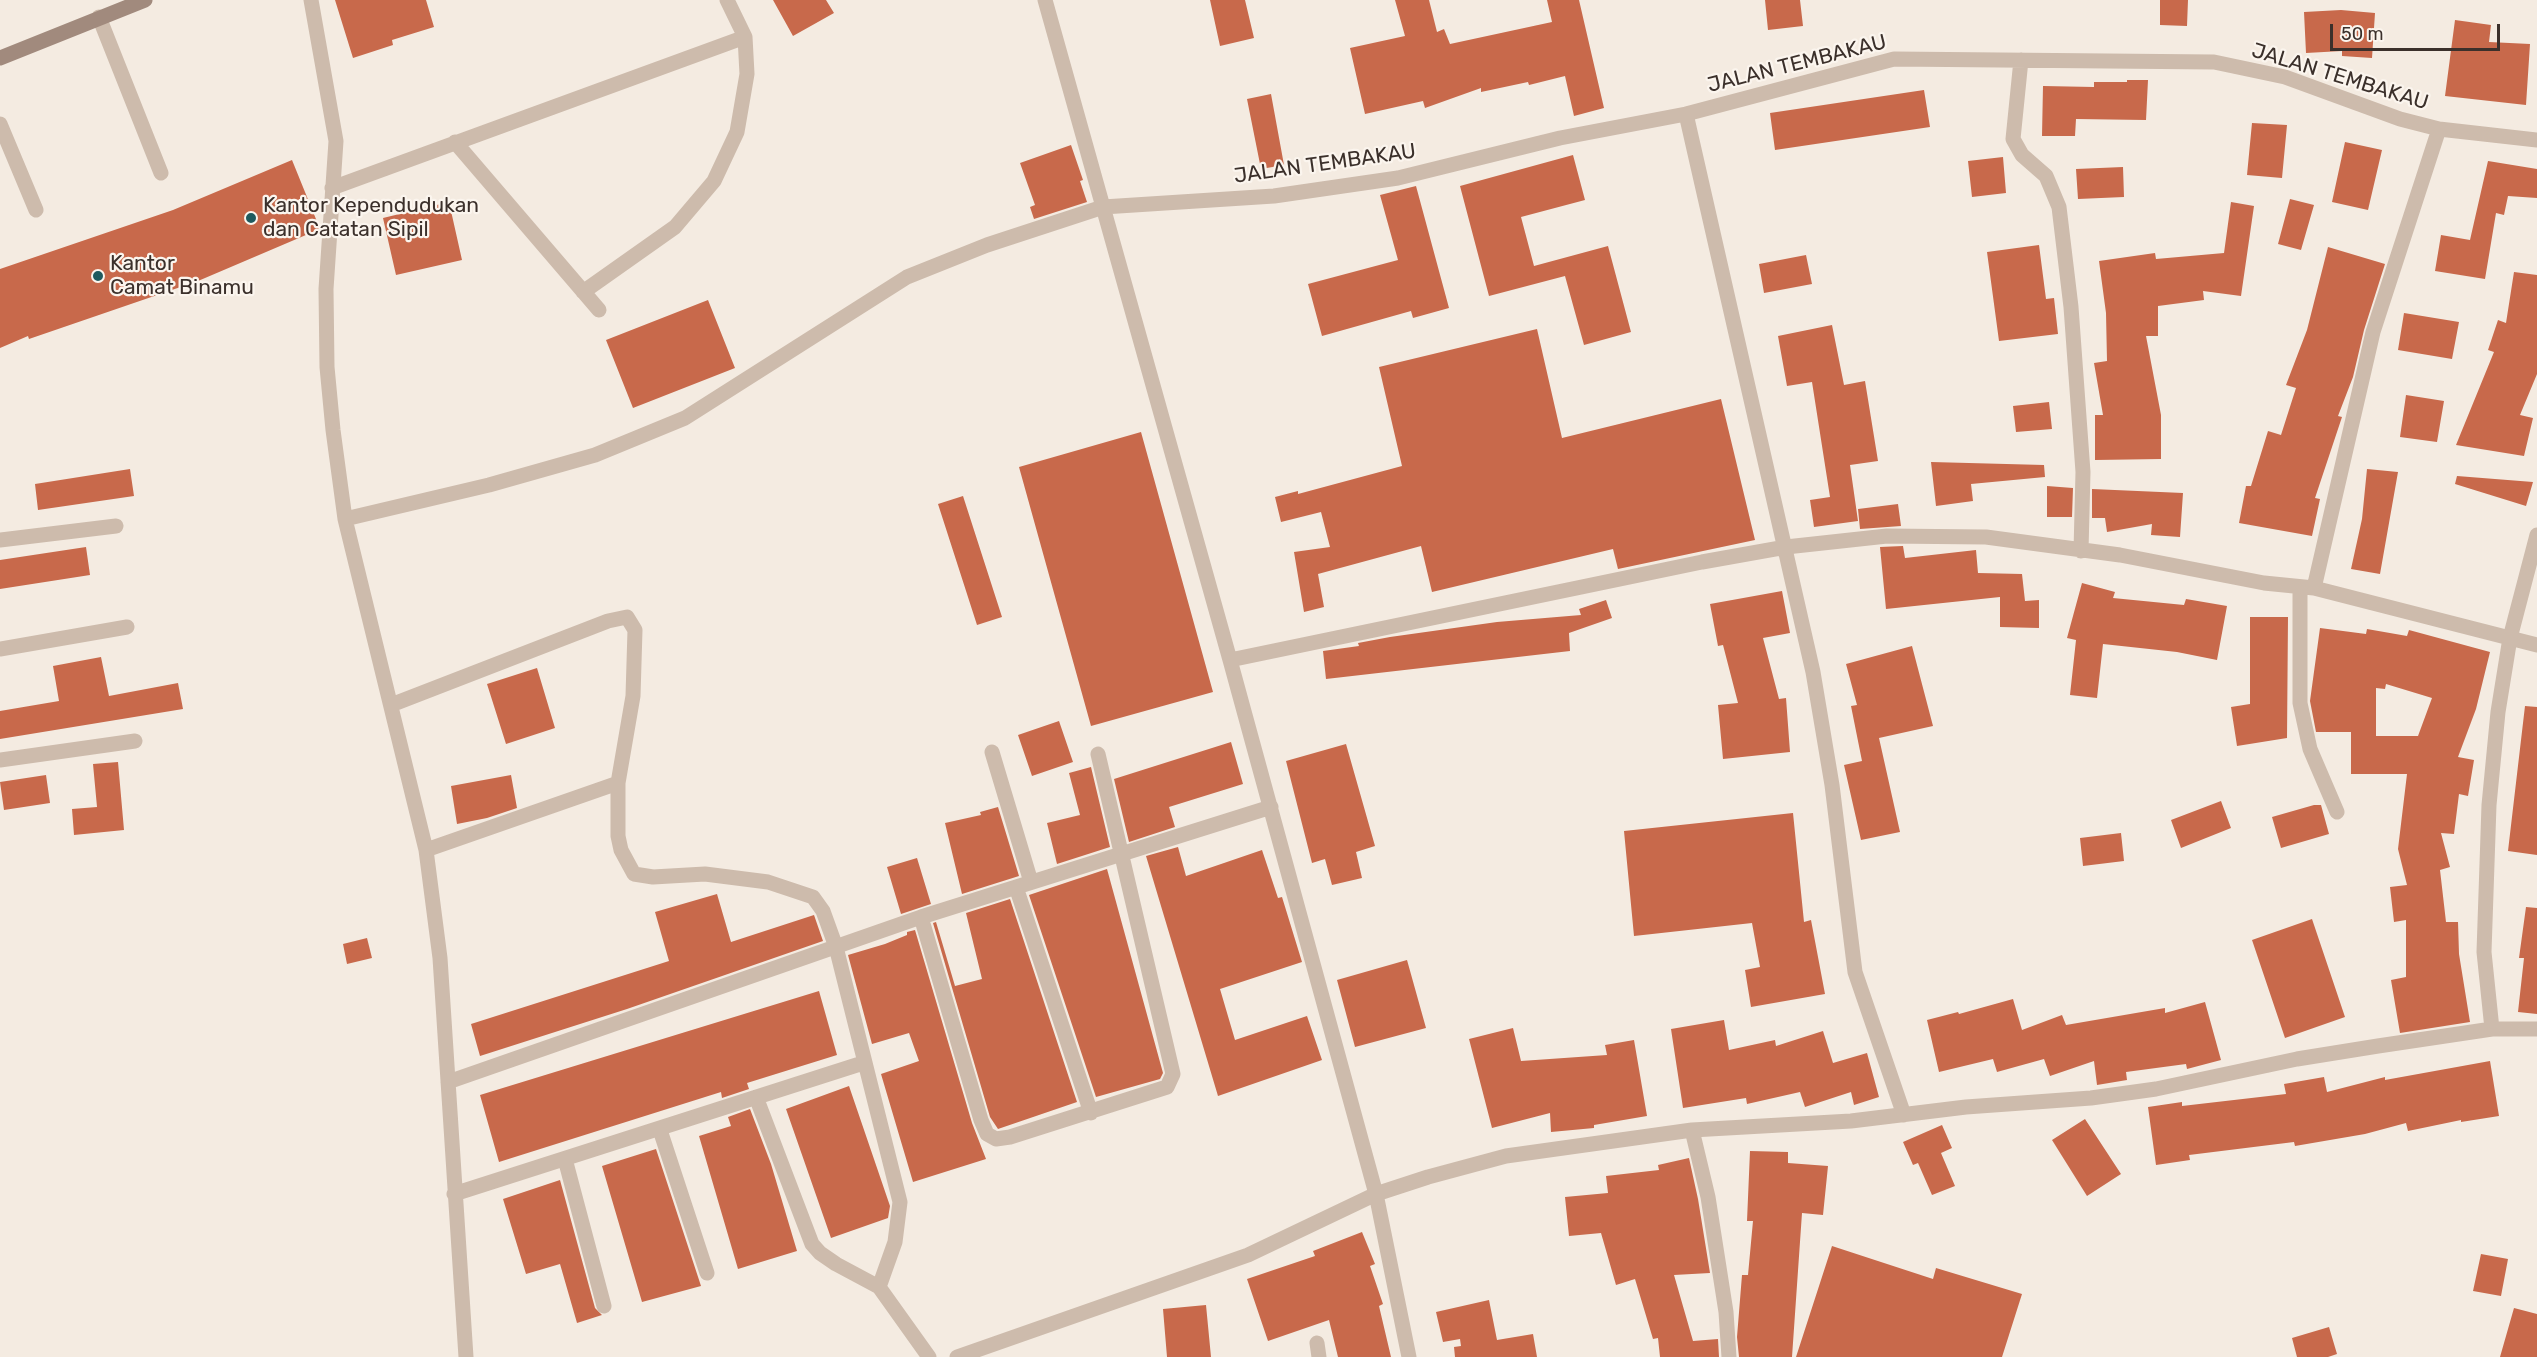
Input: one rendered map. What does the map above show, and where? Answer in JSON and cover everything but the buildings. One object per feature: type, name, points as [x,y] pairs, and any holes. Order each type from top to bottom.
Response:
[{"type":"main road","points":[[0,58],[145,0]]},
{"type":"street","points":[[311,0],[336,141],[326,289],[327,368],[345,519],[426,850],[440,958],[466,1357]]},
{"type":"street","points":[[583,292],[675,226],[714,181],[737,132],[747,74],[745,37],[727,0]]},
{"type":"street","points":[[1045,0],[1230,660],[1376,1194],[1409,1357]]},
{"type":"street","points":[[99,17],[161,173]]},
{"type":"street","points":[[332,188],[745,37]]},
{"type":"street","name":"JALAN TEMBAKAU","points":[[345,519],[489,485],[605,451],[684,418],[907,277],[987,245],[1103,207],[1274,196],[1398,178],[1560,138],[1686,114],[1894,59],[2214,62],[2285,77],[2400,119],[2439,129],[2537,141]]},
{"type":"street","points":[[2021,60],[2013,139],[2022,155],[2046,176],[2056,199],[2072,307],[2083,472],[2081,551]]},
{"type":"street","points":[[1686,114],[1814,672],[1830,774],[1855,972],[1904,1114]]},
{"type":"street","points":[[0,124],[36,210]]},
{"type":"street","points":[[2337,812],[2310,749],[2300,703],[2307,587],[2373,332],[2439,129]]},
{"type":"street","points":[[454,142],[599,310]]},
{"type":"street","points":[[0,540],[116,526]]},
{"type":"street","points":[[2492,1029],[2484,952],[2486,868],[2498,712],[2510,638],[2537,536]]},
{"type":"street","points":[[1230,660],[1702,561],[1786,547],[1887,537],[1986,537],[2202,570],[2264,584],[2307,587],[2537,645]]},
{"type":"street","points":[[391,705],[608,621],[627,617],[635,630],[633,696],[618,783],[618,836],[621,850],[634,874],[653,877],[705,873],[795,889],[813,897],[823,911],[836,947],[863,1063],[900,1202],[895,1242],[879,1287]]},
{"type":"street","points":[[0,649],[127,627]]},
{"type":"street","points":[[0,760],[135,741]]},
{"type":"street","points":[[992,752],[1031,882]]},
{"type":"street","points":[[921,917],[987,1134],[996,1139],[1003,1138],[1091,1113],[1163,1089],[1172,1079],[1173,1074],[1098,754]]},
{"type":"street","points":[[426,850],[618,783]]},
{"type":"street","points":[[448,1082],[921,917],[1270,807]]},
{"type":"street","points":[[1016,887],[1091,1113]]},
{"type":"street","points":[[957,1357],[1248,1255],[1376,1194],[1428,1176],[1506,1156],[1692,1130],[1851,1121],[2034,1101],[2091,1098],[2145,1090],[2297,1059],[2492,1029],[2537,1029]]},
{"type":"street","points":[[454,1194],[660,1130],[863,1063]]},
{"type":"street","points":[[756,1097],[812,1244],[836,1264],[879,1287],[929,1357]]},
{"type":"street","points":[[660,1130],[707,1273]]},
{"type":"street","points":[[1692,1130],[1708,1197],[1726,1312],[1729,1357]]},
{"type":"street","points":[[565,1159],[604,1305]]},
{"type":"place","name":"Kantor Kependudukan dan Catatan Sipil","points":[[251,218]]},
{"type":"place","name":"Kantor Camat Binamu","points":[[98,276]]}]
